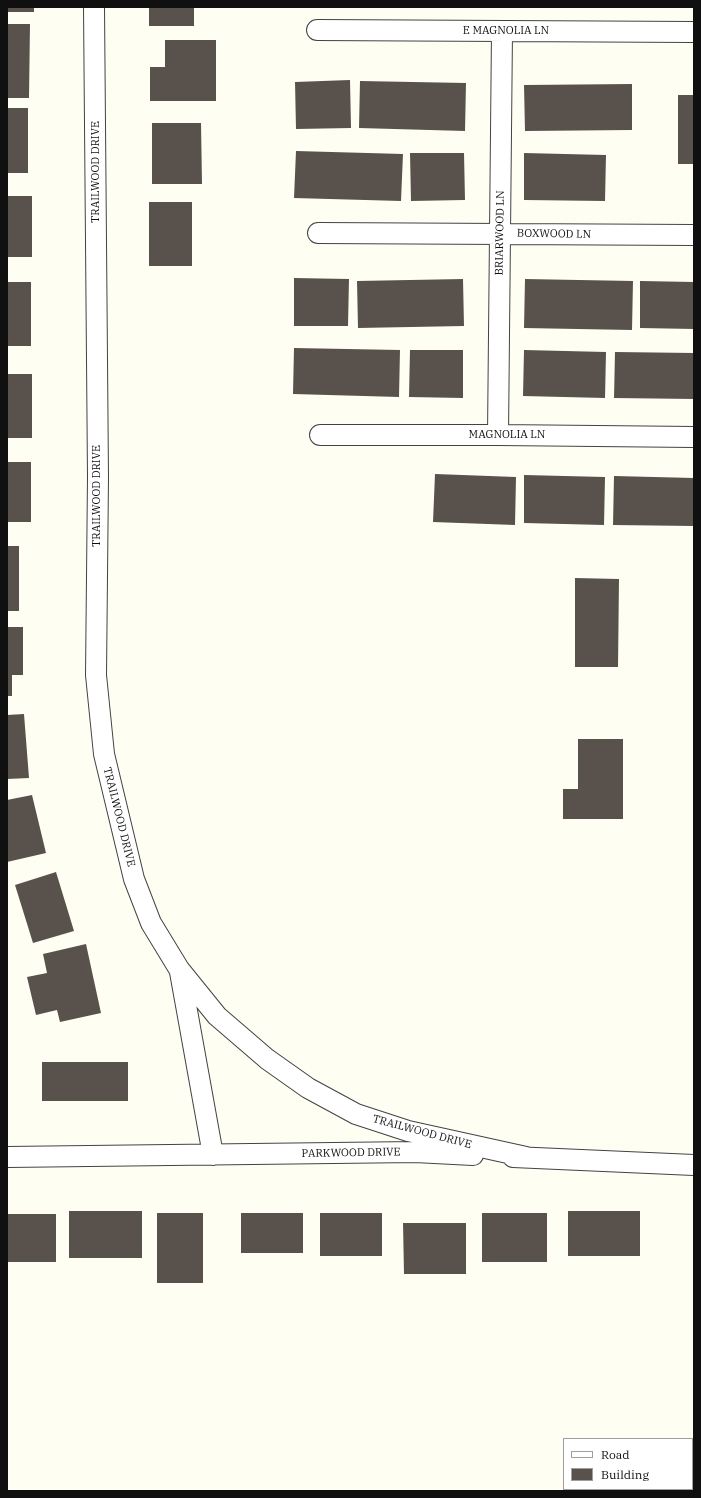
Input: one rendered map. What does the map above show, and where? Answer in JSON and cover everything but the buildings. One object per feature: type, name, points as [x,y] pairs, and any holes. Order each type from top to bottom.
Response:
[{"type":"street","name":"TRAILWOOD DRIVE","points":[[94,7],[98,476],[96,675],[104,754],[134,879],[151,923],[179,969],[217,1016],[267,1059],[315,1092],[356,1114],[400,1128],[526,1157]]},
{"type":"street","name":"E MAGNOLIA LN","points":[[317,30],[694,32]]},
{"type":"street","name":"BRIARWOOD LN","points":[[498,434],[502,31]]},
{"type":"street","name":"BOXWOOD LN","points":[[318,233],[694,235]]},
{"type":"street","name":"MAGNOLIA LN","points":[[320,435],[498,434],[694,437]]},
{"type":"street","name":"TRAILWOOD DRIVE","points":[[179,969],[213,1155]]},
{"type":"street","name":"PARKWOOD DRIVE","points":[[7,1157],[416,1152],[694,1165]]}]
